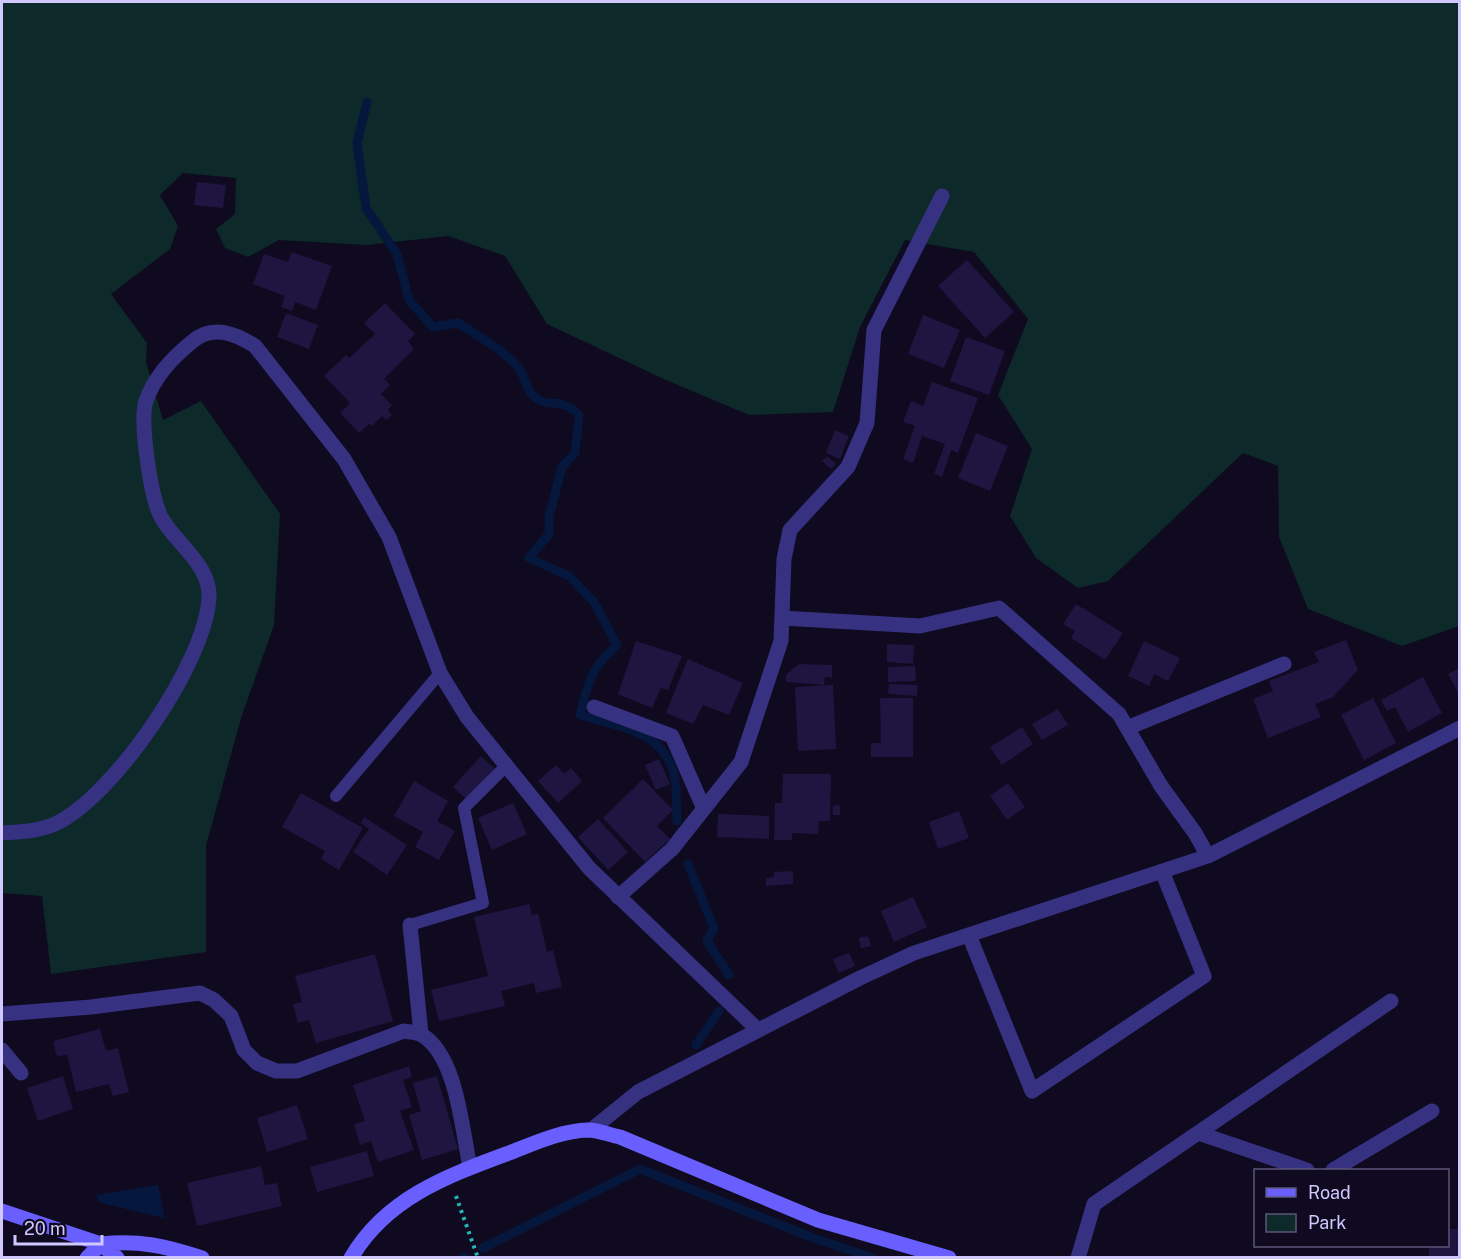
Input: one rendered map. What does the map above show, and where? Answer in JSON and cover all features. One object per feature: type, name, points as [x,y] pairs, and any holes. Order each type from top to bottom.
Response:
[{"type":"street","points":[[618,897],[672,849],[741,762],[781,641],[784,559],[790,530],[848,467],[867,423],[874,330],[942,196]]},
{"type":"street","points":[[2,833],[57,824],[78,811],[142,743],[176,689],[204,624],[209,595],[204,572],[160,516],[148,474],[145,402],[163,369],[195,339],[220,331],[237,335],[255,346],[344,459],[389,537],[440,673],[467,717],[588,868],[757,1029]]},
{"type":"street","points":[[782,618],[920,626],[999,608],[1119,714],[1161,786],[1195,833],[1208,856]]},
{"type":"street","points":[[1127,728],[1284,664]]},
{"type":"street","points":[[594,707],[672,736],[704,809]]},
{"type":"street","points":[[591,1130],[638,1092],[757,1029],[914,953],[1208,856],[1460,728]]},
{"type":"street","points":[[969,935],[1032,1091],[1204,976],[1162,871]]},
{"type":"street","points":[[410,925],[421,1034]]},
{"type":"street","points":[[2,1014],[200,993],[214,1000],[231,1016],[244,1050],[257,1063],[276,1071],[297,1071],[404,1031],[421,1034],[440,1051],[450,1074],[470,1167]]},
{"type":"street","points":[[1078,1257],[1094,1204],[1391,1001]]},
{"type":"street","points":[[2,1050],[21,1073]]},
{"type":"street","points":[[1335,1169],[1432,1111]]},
{"type":"street","points":[[351,1257],[367,1234],[403,1200],[470,1167],[558,1134],[591,1130],[620,1137],[818,1220],[949,1257]]},
{"type":"street","points":[[1198,1133],[1304,1169]]},
{"type":"street","points":[[2,1211],[101,1244],[117,1257]]},
{"type":"street","points":[[87,1257],[101,1244],[128,1241],[161,1245],[202,1257]]},
{"type":"lane","points":[[336,796],[440,673]]},
{"type":"lane","points":[[410,925],[483,903],[464,808],[506,766]]},
{"type":"path","points":[[449,1176],[478,1257]]},
{"type":"green space","points":[[2,2],[1459,2],[1459,626],[1402,646],[1308,609],[1279,537],[1278,466],[1243,453],[1108,581],[1078,588],[1036,558],[1010,516],[1032,449],[998,395],[1028,319],[974,252],[905,240],[860,327],[833,412],[749,415],[666,380],[547,324],[505,256],[448,236],[367,245],[279,240],[248,257],[225,248],[216,229],[235,214],[236,178],[183,173],[160,195],[178,226],[170,249],[111,294],[147,343],[146,362],[163,420],[201,401],[280,514],[274,625],[241,718],[206,846],[206,952],[51,974],[42,896],[2,893]]},
{"type":"water","points":[[158,1185],[165,1218],[100,1203],[96,1195]]},
{"type":"building","points":[[197,182],[226,185],[223,208],[194,205]]},
{"type":"building","points":[[292,252],[332,266],[316,310],[295,302],[292,311],[281,307],[285,296],[253,284],[264,254],[288,262]]},
{"type":"building","points":[[967,260],[1014,312],[985,338],[938,286]]},
{"type":"building","points":[[385,303],[415,334],[408,341],[414,349],[384,379],[390,385],[381,394],[392,405],[388,410],[392,415],[386,420],[382,416],[372,426],[369,424],[359,433],[340,413],[350,403],[324,376],[346,355],[349,358],[375,334],[364,323]]},
{"type":"building","points":[[286,313],[318,325],[309,349],[277,337]]},
{"type":"building","points":[[923,315],[960,330],[944,368],[908,354]]},
{"type":"building","points":[[966,337],[1005,351],[989,395],[950,381]]},
{"type":"building","points":[[932,382],[978,398],[958,453],[951,450],[942,477],[934,474],[945,444],[922,436],[913,463],[903,459],[915,426],[903,422],[911,401],[923,406]]},
{"type":"building","points":[[835,430],[849,436],[840,459],[826,453]]},
{"type":"building","points":[[976,433],[1008,446],[990,491],[958,478]]},
{"type":"building","points":[[827,456],[836,464],[831,469],[822,461]]},
{"type":"building","points":[[1076,604],[1123,633],[1105,660],[1071,638],[1075,631],[1063,624]]},
{"type":"building","points":[[1346,640],[1358,670],[1333,697],[1315,704],[1321,717],[1268,738],[1253,699],[1273,691],[1269,681],[1319,662],[1314,652]]},
{"type":"building","points":[[636,641],[682,656],[668,690],[661,688],[652,708],[618,694]]},
{"type":"building","points":[[1144,641],[1180,658],[1168,681],[1154,674],[1149,686],[1128,676]]},
{"type":"building","points":[[887,644],[914,645],[913,664],[887,662]]},
{"type":"building","points":[[688,659],[743,683],[729,715],[703,705],[693,724],[666,713]]},
{"type":"building","points":[[799,664],[832,665],[832,678],[825,677],[824,685],[786,682],[786,675]]},
{"type":"building","points":[[915,666],[916,681],[888,682],[888,667]]},
{"type":"building","points":[[1460,668],[1460,696],[1448,674]]},
{"type":"building","points":[[1423,677],[1442,713],[1408,732],[1395,707],[1387,711],[1381,700]]},
{"type":"building","points":[[889,684],[918,685],[917,696],[888,694]]},
{"type":"building","points":[[833,685],[836,749],[798,751],[795,687]]},
{"type":"building","points":[[880,698],[913,698],[913,757],[871,757],[871,743],[881,743]]},
{"type":"building","points":[[1373,698],[1396,743],[1364,760],[1341,715]]},
{"type":"building","points":[[1058,709],[1068,725],[1042,740],[1032,724]]},
{"type":"building","points":[[1022,727],[1033,744],[1002,765],[990,747]]},
{"type":"building","points":[[481,756],[496,770],[467,800],[453,787]]},
{"type":"building","points":[[659,759],[670,784],[656,790],[645,765]]},
{"type":"building","points":[[556,765],[564,774],[571,768],[582,781],[558,803],[538,781]]},
{"type":"building","points":[[783,774],[831,774],[830,821],[819,821],[818,834],[792,833],[792,840],[774,840],[775,803],[782,803]]},
{"type":"building","points":[[643,779],[673,810],[657,826],[670,839],[645,862],[603,818]]},
{"type":"building","points":[[414,781],[448,801],[437,821],[455,831],[439,860],[415,847],[423,832],[394,816]]},
{"type":"building","points":[[1008,783],[1025,807],[1007,820],[990,796]]},
{"type":"building","points":[[301,793],[363,828],[339,870],[321,859],[325,851],[282,827]]},
{"type":"building","points":[[513,803],[527,834],[492,850],[478,818]]},
{"type":"building","points":[[840,805],[840,815],[833,815],[833,806]]},
{"type":"building","points":[[959,811],[969,838],[938,849],[929,822]]},
{"type":"building","points":[[718,814],[769,816],[769,839],[717,837]]},
{"type":"building","points":[[364,817],[407,845],[387,875],[353,852],[369,829],[361,823]]},
{"type":"building","points":[[598,819],[628,852],[608,870],[578,837]]},
{"type":"building","points":[[793,871],[793,884],[766,886],[766,878],[774,877],[774,872]]},
{"type":"building","points":[[913,897],[927,927],[894,942],[881,911]]},
{"type":"building","points":[[529,904],[532,915],[538,913],[547,952],[553,950],[562,987],[536,993],[534,983],[501,991],[505,1006],[439,1021],[431,990],[488,976],[474,917]]},
{"type":"building","points":[[868,936],[871,946],[861,948],[859,938]]},
{"type":"building","points":[[849,953],[855,966],[839,973],[833,959]]},
{"type":"building","points":[[375,954],[393,1021],[316,1043],[309,1020],[298,1023],[293,1004],[302,1002],[295,976]]},
{"type":"building","points":[[100,1029],[106,1051],[118,1048],[129,1092],[113,1096],[109,1084],[76,1092],[67,1054],[57,1057],[53,1041]]},
{"type":"building","points":[[409,1066],[412,1077],[403,1080],[412,1107],[400,1111],[414,1150],[378,1162],[371,1141],[360,1145],[354,1124],[365,1121],[353,1085]]},
{"type":"building","points":[[63,1076],[73,1109],[38,1121],[27,1088]]},
{"type":"building","points":[[437,1076],[458,1149],[422,1160],[409,1115],[421,1111],[413,1083]]},
{"type":"building","points":[[297,1105],[308,1139],[267,1152],[257,1118]]},
{"type":"building","points":[[367,1151],[374,1176],[317,1192],[310,1167]]},
{"type":"building","points":[[261,1166],[265,1185],[277,1183],[282,1206],[197,1226],[187,1183]]},
{"type":"building","points":[[1449,1229],[1460,1229],[1460,1258],[1429,1258],[1429,1247],[1449,1247]]},
{"type":"waterway","points":[[367,102],[357,143],[366,208],[397,254],[409,300],[433,327],[458,323],[512,360],[523,375],[530,392],[537,399],[542,402],[562,404],[579,415],[575,453],[562,467],[549,517],[549,534],[529,558],[569,576],[594,602],[617,645],[601,661],[592,676],[580,715],[639,733],[662,750],[670,762],[675,778],[677,821]]},
{"type":"waterway","points":[[688,864],[714,928],[707,941],[729,975]]},
{"type":"waterway","points":[[696,1045],[719,1011]]},
{"type":"waterway","points":[[483,1248],[640,1169],[816,1239],[873,1258]]}]
